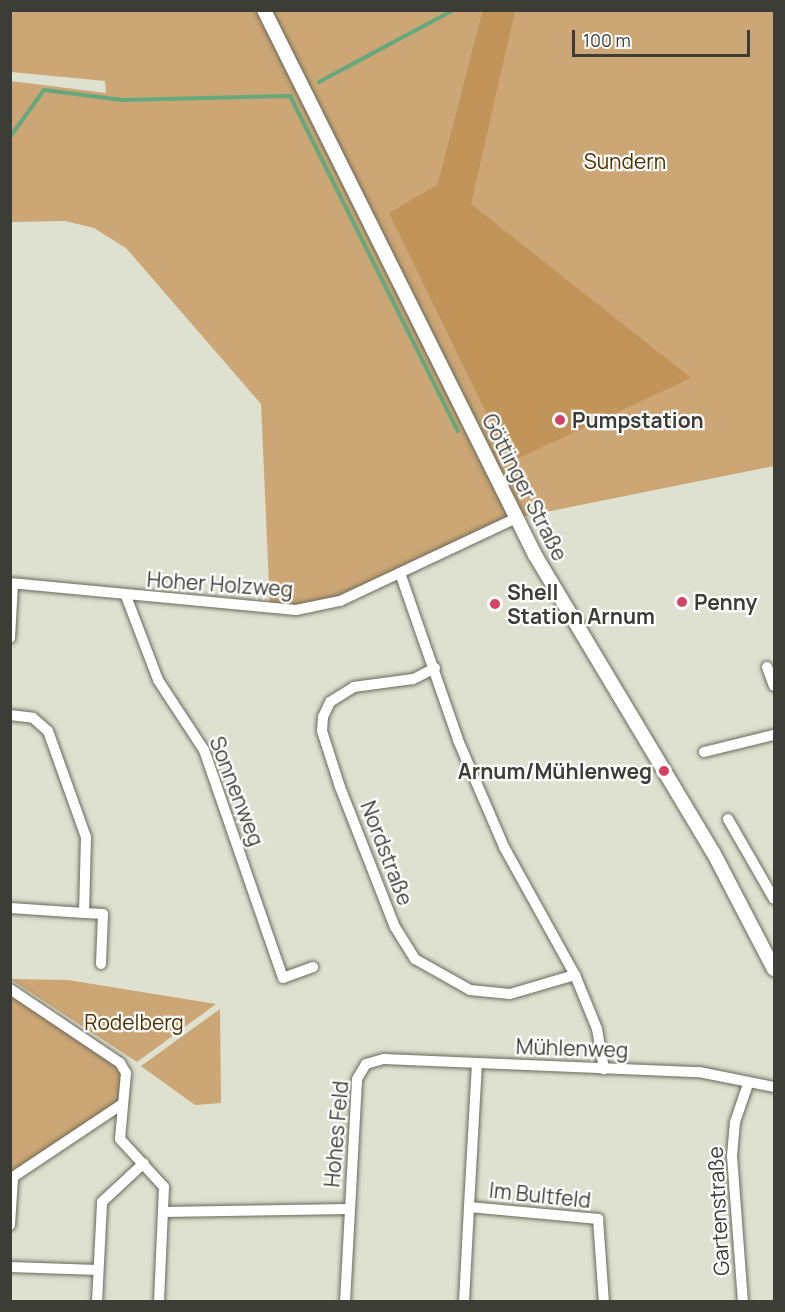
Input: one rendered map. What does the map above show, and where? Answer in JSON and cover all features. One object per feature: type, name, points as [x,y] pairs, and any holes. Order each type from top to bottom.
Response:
[{"type":"street","name":"Göttinger Straße","points":[[264,10],[516,518],[600,668],[713,852],[774,969]]},
{"type":"street","name":"Hoher Holzweg","points":[[12,584],[296,610],[340,601],[516,518]]},
{"type":"street","points":[[400,573],[435,668],[458,740],[504,847],[575,975],[597,1029],[604,1069]]},
{"type":"street","points":[[10,638],[12,584]]},
{"type":"street","name":"Sonnenweg","points":[[126,596],[159,681],[204,750],[283,978],[313,968]]},
{"type":"street","points":[[767,667],[774,686]]},
{"type":"street","name":"Nordstraße","points":[[435,668],[405,681],[354,687],[330,702],[323,717],[322,731],[340,787],[395,927],[415,959],[470,990],[510,994],[575,975]]},
{"type":"street","points":[[10,715],[33,718],[48,731],[57,751],[86,837],[84,913]]},
{"type":"street","points":[[704,752],[774,735]]},
{"type":"street","points":[[728,819],[774,899]]},
{"type":"street","points":[[10,908],[103,914],[101,964]]},
{"type":"street","points":[[10,989],[120,1063],[126,1073],[121,1104],[120,1139],[164,1187],[159,1302]]},
{"type":"street","name":"Mühlenweg","points":[[366,1064],[384,1059],[699,1072],[748,1084],[774,1087]]},
{"type":"street","name":"Im Bultfeld","points":[[464,1302],[477,1063]]},
{"type":"street","name":"Hohes Feld","points":[[345,1302],[357,1078],[366,1064]]},
{"type":"street","name":"Gartenstraße","points":[[743,1302],[732,1156],[735,1122],[748,1084]]},
{"type":"street","points":[[10,1225],[12,1178],[121,1104]]},
{"type":"street","points":[[97,1302],[102,1202],[144,1163]]},
{"type":"street","name":"Im Bultfeld","points":[[469,1207],[598,1219],[604,1302]]},
{"type":"street","name":"Hohes Feld","points":[[164,1212],[349,1209]]},
{"type":"street","points":[[10,1267],[98,1270]]},
{"type":"green space","name":"Sundern","points":[[10,11],[482,11],[437,185],[455,232],[495,11],[774,11],[774,466],[516,518],[340,601],[270,608],[261,404],[126,248],[94,228],[65,221],[11,222],[11,81],[106,93],[105,81],[11,72]]},
{"type":"green space","name":"Rodelberg","points":[[10,979],[68,980],[216,1004],[137,1062]]},
{"type":"green space","points":[[10,989],[126,1073],[121,1105],[10,1179]]},
{"type":"green space","points":[[220,1009],[221,1103],[195,1105],[141,1066]]},
{"type":"shaded area","points":[[482,11],[515,11],[471,204],[691,378],[510,462],[389,213],[437,185]]},
{"type":"waterway","points":[[319,82],[453,10]]},
{"type":"waterway","points":[[10,137],[44,90],[122,100],[290,96],[458,431]]},
{"type":"place","name":"Pumpstation","points":[[560,420]]},
{"type":"place","name":"Penny","points":[[682,602]]},
{"type":"place","name":"Shell Station Arnum","points":[[495,604]]},
{"type":"place","name":"Arnum/Mühlenweg","points":[[664,771]]}]
